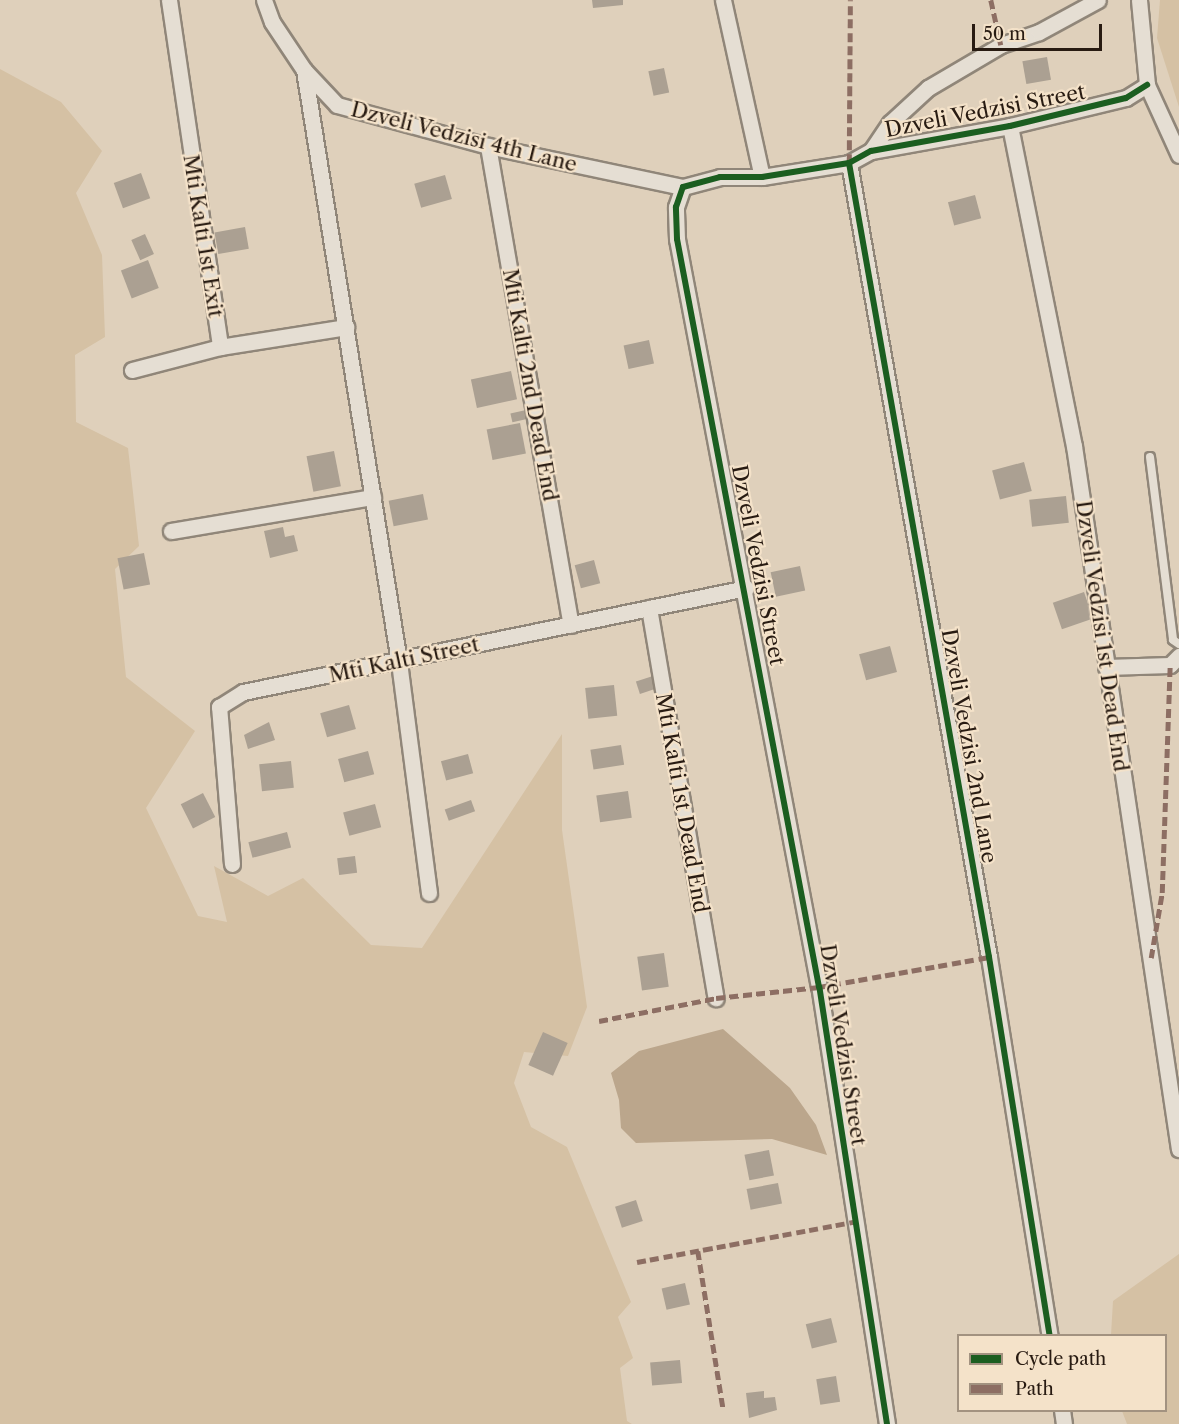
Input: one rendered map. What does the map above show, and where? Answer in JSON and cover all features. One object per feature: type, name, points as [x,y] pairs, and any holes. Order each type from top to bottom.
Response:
[{"type":"street","name":"Mti Kalti 1st Exit","points":[[169,0],[220,347],[346,327]]},
{"type":"street","name":"Dzveli Vedzisi 4th Lane","points":[[264,0],[272,22],[304,70],[337,105],[488,146],[683,187]]},
{"type":"street","points":[[723,0],[762,177]]},
{"type":"street","name":"Dzveli Vedzisi Street","points":[[871,151],[890,123],[928,88],[1001,45],[1039,32],[1098,0]]},
{"type":"street","points":[[1139,0],[1147,85],[1179,155]]},
{"type":"street","points":[[304,70],[399,662],[429,893]]},
{"type":"street","name":"Dzveli Vedzisi Street","points":[[887,1424],[819,987],[746,588],[677,239],[676,207],[683,187],[720,177],[762,177],[849,163],[871,151],[1010,126],[1126,98],[1147,85]]},
{"type":"street","name":"Dzveli Vedzisi 1st Dead End","points":[[1010,126],[1074,446],[1179,1149]]},
{"type":"street","name":"Mti Kalti 2nd Dead End","points":[[488,146],[572,625]]},
{"type":"street","name":"Dzveli Vedzisi 2nd Lane","points":[[849,163],[989,957],[1050,1334]]},
{"type":"street","points":[[132,370],[220,347]]},
{"type":"street","points":[[171,531],[373,497]]},
{"type":"street","name":"Mti Kalti Street","points":[[232,864],[219,707],[243,692],[399,662],[746,588]]},
{"type":"street","name":"Mti Kalti 1st Dead End","points":[[649,608],[716,998]]},
{"type":"street","points":[[1106,667],[1170,665],[1179,656]]},
{"type":"lane","points":[[1150,457],[1173,640],[1179,644]]},
{"type":"shaded area","points":[[1160,0],[1179,0],[1179,107],[1157,38]]},
{"type":"shaded area","points":[[0,69],[61,102],[102,151],[76,193],[102,255],[105,337],[75,355],[76,422],[128,448],[139,546],[115,569],[126,677],[195,731],[146,808],[198,916],[227,922],[214,866],[268,896],[303,878],[371,945],[422,948],[562,734],[562,830],[587,1007],[568,1056],[524,1052],[514,1083],[531,1127],[567,1147],[631,1302],[618,1317],[633,1358],[620,1368],[627,1421],[632,1424],[0,1424]]},
{"type":"shaded area","points":[[723,1029],[790,1088],[816,1125],[827,1155],[772,1139],[636,1143],[621,1128],[619,1100],[611,1073],[639,1051]]},
{"type":"shaded area","points":[[1179,1254],[1179,1424],[1127,1424],[1122,1412],[1167,1412],[1167,1334],[1111,1334],[1113,1301]]},
{"type":"building","points":[[592,0],[623,0],[623,5],[593,8]]},
{"type":"building","points":[[1047,57],[1051,80],[1026,84],[1022,61]]},
{"type":"building","points":[[664,68],[669,92],[654,96],[648,71]]},
{"type":"building","points":[[141,173],[150,198],[123,208],[114,183]]},
{"type":"building","points":[[445,175],[452,199],[421,208],[414,184]]},
{"type":"building","points":[[975,195],[981,218],[954,225],[948,202]]},
{"type":"building","points":[[245,227],[249,249],[218,254],[214,232]]},
{"type":"building","points":[[145,234],[154,254],[140,260],[131,240]]},
{"type":"building","points":[[148,260],[159,288],[132,298],[121,270]]},
{"type":"building","points":[[649,340],[654,363],[629,369],[624,345]]},
{"type":"building","points":[[511,371],[517,399],[477,408],[471,380]]},
{"type":"building","points":[[526,410],[528,419],[512,422],[510,414]]},
{"type":"building","points":[[520,423],[526,453],[493,460],[487,429]]},
{"type":"building","points":[[334,451],[341,486],[313,492],[307,456]]},
{"type":"building","points":[[1024,462],[1032,491],[1000,500],[992,471]]},
{"type":"building","points":[[423,494],[428,520],[394,526],[389,501]]},
{"type":"building","points":[[1066,496],[1069,523],[1032,527],[1029,500]]},
{"type":"building","points":[[283,527],[285,537],[294,535],[298,551],[270,558],[264,531]]},
{"type":"building","points":[[144,553],[150,584],[124,590],[117,558]]},
{"type":"building","points":[[594,560],[600,583],[581,588],[575,565]]},
{"type":"building","points":[[800,566],[805,590],[776,597],[771,572]]},
{"type":"building","points":[[1084,592],[1093,618],[1062,629],[1053,603]]},
{"type":"building","points":[[890,646],[897,672],[866,680],[859,654]]},
{"type":"building","points":[[653,676],[657,688],[640,694],[636,682]]},
{"type":"building","points":[[614,685],[617,716],[588,719],[585,688]]},
{"type":"building","points":[[349,705],[356,729],[327,737],[320,713]]},
{"type":"building","points":[[269,722],[275,740],[248,749],[244,735]]},
{"type":"building","points":[[621,745],[624,765],[594,770],[590,750]]},
{"type":"building","points":[[368,751],[374,774],[344,782],[338,759]]},
{"type":"building","points":[[468,754],[473,773],[446,781],[441,761]]},
{"type":"building","points":[[291,761],[294,788],[262,791],[259,764]]},
{"type":"building","points":[[628,791],[632,818],[600,822],[596,795]]},
{"type":"building","points":[[203,793],[215,817],[193,828],[181,804]]},
{"type":"building","points":[[471,800],[475,811],[449,821],[445,810]]},
{"type":"building","points":[[375,804],[381,827],[349,836],[343,813]]},
{"type":"building","points":[[287,832],[291,847],[253,858],[248,842]]},
{"type":"building","points":[[355,856],[357,873],[339,875],[337,858]]},
{"type":"building","points":[[664,953],[669,987],[642,990],[637,957]]},
{"type":"building","points":[[543,1032],[568,1043],[553,1076],[528,1065]]},
{"type":"building","points":[[769,1150],[774,1176],[749,1180],[744,1155]]},
{"type":"building","points":[[778,1183],[782,1204],[751,1210],[747,1189]]},
{"type":"building","points":[[636,1200],[643,1221],[622,1228],[615,1207]]},
{"type":"building","points":[[685,1283],[690,1304],[667,1310],[662,1288]]},
{"type":"building","points":[[831,1318],[837,1342],[812,1349],[806,1324]]},
{"type":"building","points":[[680,1360],[682,1383],[652,1386],[650,1363]]},
{"type":"building","points":[[836,1376],[840,1402],[820,1405],[816,1379]]},
{"type":"building","points":[[764,1391],[764,1398],[775,1397],[777,1410],[749,1418],[746,1393]]},
{"type":"marked path","points":[[849,163],[850,0]]},
{"type":"marked path","points":[[991,0],[1001,45]]},
{"type":"marked path","points":[[1151,958],[1162,893],[1170,665]]},
{"type":"marked path","points":[[599,1021],[716,998],[819,987],[989,957]]},
{"type":"marked path","points":[[637,1262],[853,1222]]},
{"type":"marked path","points":[[698,1251],[723,1407]]},
{"type":"cycle path","points":[[887,1424],[819,987],[677,239],[676,207],[683,187],[720,177],[762,177],[849,163],[871,151],[1010,126],[1126,98],[1147,85]]},
{"type":"cycle path","points":[[849,163],[989,957],[1050,1334]]}]
